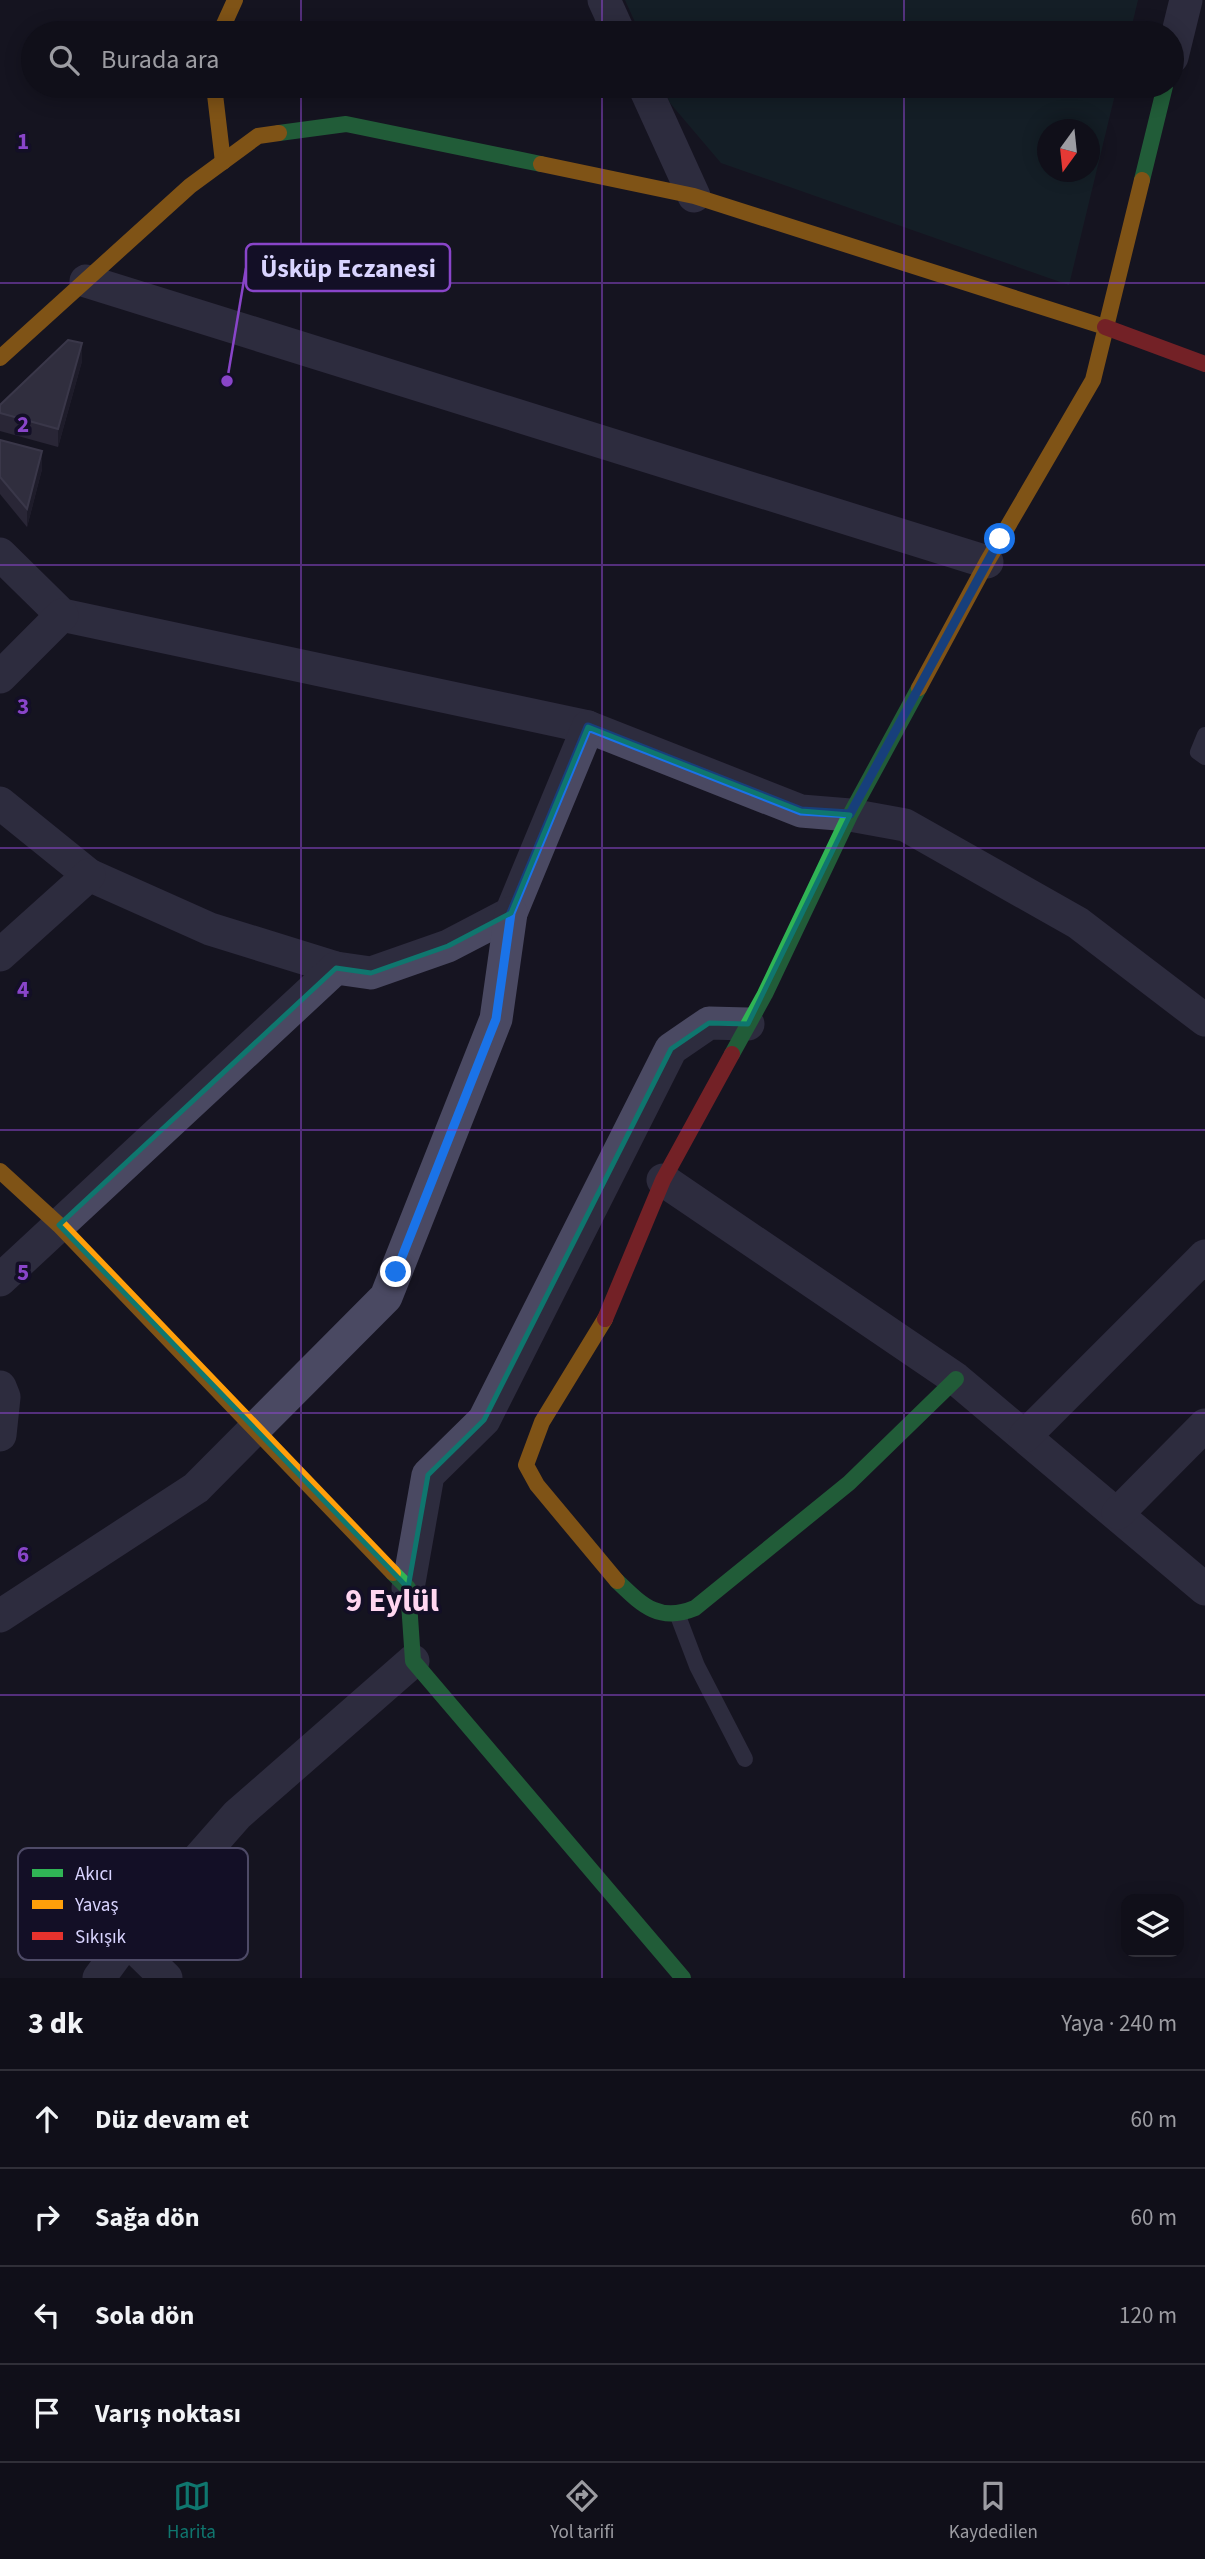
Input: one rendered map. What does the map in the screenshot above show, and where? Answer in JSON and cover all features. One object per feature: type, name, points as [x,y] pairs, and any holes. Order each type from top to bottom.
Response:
[{"type":"street","points":[[225,21],[235,0]]},
{"type":"street","points":[[604,0],[614,21]]},
{"type":"street","points":[[1181,21],[1186,0]]},
{"type":"street","points":[[215,98],[223,162]]},
{"type":"street","points":[[649,98],[694,196]]},
{"type":"street","points":[[956,1379],[849,1483],[695,1608],[678,1615],[649,1610],[618,1582],[537,1485],[526,1465],[542,1422],[601,1327],[663,1180],[748,1024],[850,814],[987,562],[1093,380],[1162,98]]},
{"type":"street","points":[[0,358],[190,186],[258,136],[346,124],[694,196],[1105,327],[1205,364]]},
{"type":"street","points":[[86,281],[987,562]]},
{"type":"street","points":[[0,554],[62,615],[588,727],[801,811],[850,814],[905,825],[1078,923],[1205,1020]]},
{"type":"street","points":[[0,677],[62,615]]},
{"type":"street","points":[[0,1616],[196,1488],[386,1297],[496,1019],[511,913],[588,727]]},
{"type":"street","points":[[0,803],[89,875],[210,929],[336,968],[371,973],[448,946],[511,913]]},
{"type":"street","points":[[0,955],[89,875]]},
{"type":"street","points":[[0,1280],[336,968]]},
{"type":"street","points":[[683,1978],[413,1661],[408,1588],[428,1475],[484,1420],[671,1049],[709,1023],[748,1024]]},
{"type":"street","points":[[0,1171],[59,1225],[253,1430],[408,1588]]},
{"type":"street","points":[[663,1180],[956,1379],[1205,1589]]},
{"type":"street","points":[[1025,1436],[1205,1256]]},
{"type":"street","points":[[0,1387],[4,1397],[0,1435]]},
{"type":"street","points":[[1118,1513],[1205,1424]]},
{"type":"street","points":[[207,1848],[236,1815],[413,1661]]},
{"type":"street","points":[[99,1978],[112,1960]]},
{"type":"street","points":[[148,1960],[166,1978]]},
{"type":"lane","points":[[1205,735],[1198,752],[1205,757]]},
{"type":"lane","points":[[678,1615],[697,1666],[745,1759]]},
{"type":"highlighted area","points":[[588,727],[801,811],[850,815],[748,1024],[709,1023],[671,1049],[484,1420],[428,1475],[408,1588],[59,1225],[336,968],[371,973],[448,946],[511,913]]},
{"type":"green space","points":[[625,0],[1138,0],[1133,21],[635,21]]},
{"type":"green space","points":[[668,98],[1114,98],[1100,156],[1100,119],[1037,119],[1037,182],[1094,182],[1069,285],[721,163]]},
{"type":"building","points":[[68,340],[82,343],[58,429],[0,413],[0,405]]},
{"type":"building","points":[[0,440],[42,451],[27,509],[0,477]]},
{"type":"traffic: fast","points":[[1142,180],[1162,98]]},
{"type":"traffic: fast","points":[[279,133],[346,124],[541,164]]},
{"type":"traffic: fast","points":[[732,1054],[765,994],[850,815],[919,688]]},
{"type":"traffic: fast","points":[[617,1581],[652,1609],[671,1613],[695,1608],[849,1483],[956,1379]]},
{"type":"traffic: fast","points":[[393,1573],[408,1588],[413,1661],[683,1978]]},
{"type":"traffic: slow","points":[[225,21],[235,0]]},
{"type":"traffic: slow","points":[[215,98],[223,162]]},
{"type":"traffic: slow","points":[[0,358],[190,186],[258,136],[279,133]]},
{"type":"traffic: slow","points":[[541,164],[694,196],[1105,327]]},
{"type":"traffic: slow","points":[[919,688],[987,562],[1093,380],[1142,180]]},
{"type":"traffic: slow","points":[[0,1171],[59,1225],[393,1573]]},
{"type":"traffic: slow","points":[[605,1319],[542,1422],[526,1465],[537,1485],[617,1581]]},
{"type":"traffic: jam","points":[[1105,327],[1205,364]]},
{"type":"traffic: jam","points":[[605,1319],[663,1180],[732,1054]]},
{"type":"place","name":"Üsküp Eczanesi","points":[[227,381]]},
{"type":"district","name":"9 Eylül","points":[[392,1600]]},
{"type":"route","points":[[396,1272],[496,1019],[511,913],[588,727],[801,811],[850,814],[1000,539]]}]
